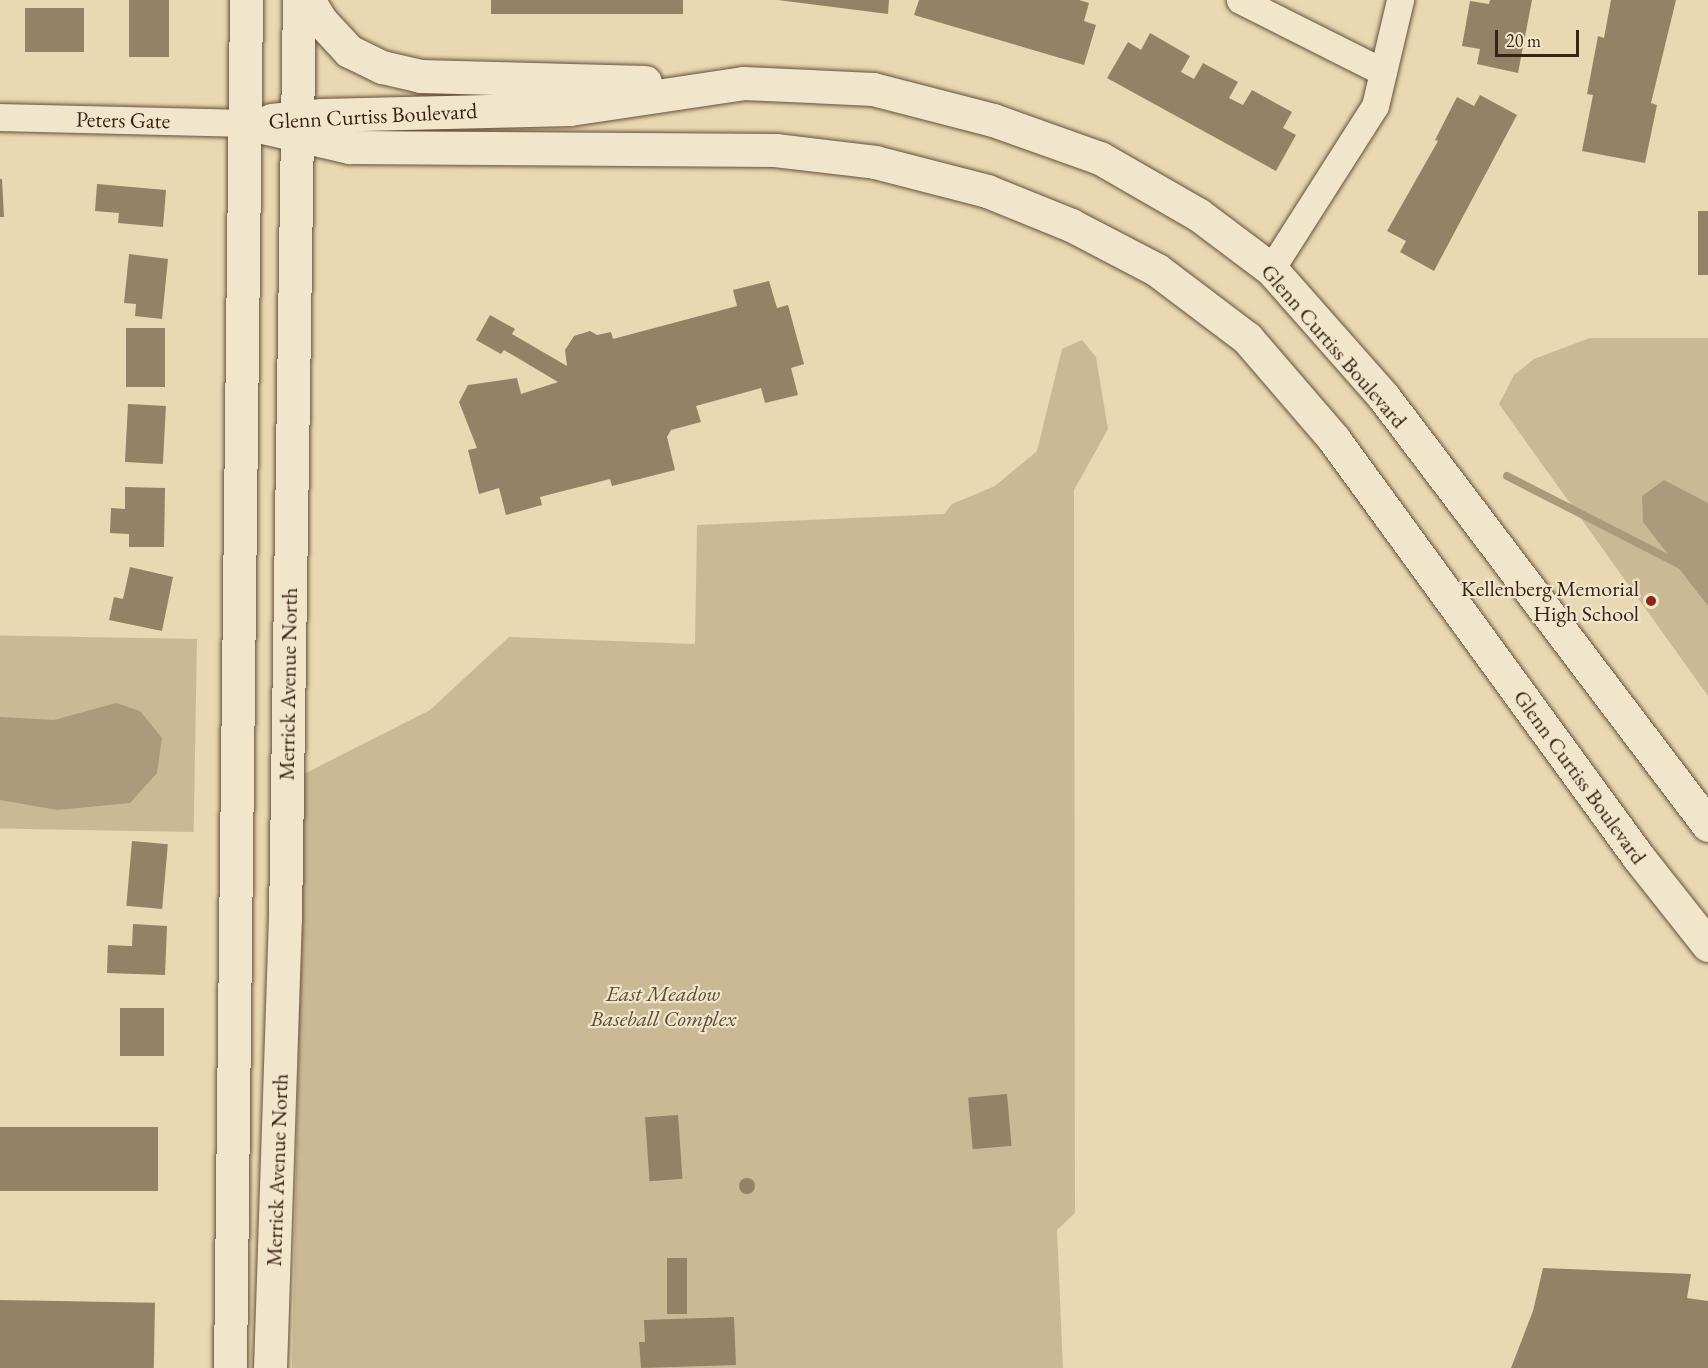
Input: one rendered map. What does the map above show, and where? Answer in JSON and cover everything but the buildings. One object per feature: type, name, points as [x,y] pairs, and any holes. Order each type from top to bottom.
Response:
[{"type":"main road","name":"Merrick Avenue North","points":[[230,1368],[246,0]]},
{"type":"main road","name":"Merrick Avenue North","points":[[270,1368],[285,907],[299,0]]},
{"type":"main road","points":[[308,0],[322,22],[349,51],[382,67],[420,76],[743,83]]},
{"type":"main road","name":"Glenn Curtiss Boulevard","points":[[245,123],[296,127],[570,109],[743,83],[873,89],[993,120],[1100,158],[1199,215],[1271,269],[1383,396],[1708,825]]},
{"type":"main road","name":"Glenn Curtiss Boulevard","points":[[296,127],[349,147],[775,150],[874,162],[987,191],[1071,225],[1157,270],[1247,338],[1333,438],[1626,839],[1708,945]]},
{"type":"street","points":[[1240,0],[1383,72]]},
{"type":"street","points":[[1271,269],[1375,106],[1400,0]]},
{"type":"street","name":"Peters Gate","points":[[0,117],[245,123]]},
{"type":"green space","points":[[1590,338],[1708,338],[1708,696],[1499,404],[1514,375],[1534,359]]},
{"type":"green space","name":"East Meadow Baseball Complex","points":[[1082,340],[1096,357],[1108,429],[1074,490],[1075,1213],[1057,1230],[1063,1368],[292,1368],[304,774],[430,710],[509,637],[695,644],[697,525],[944,514],[952,504],[995,486],[1037,451],[1062,349]]},
{"type":"green space","points":[[0,636],[197,639],[194,832],[0,829]]},
{"type":"shaded area","points":[[1664,480],[1708,503],[1708,606],[1643,522],[1642,496]]},
{"type":"shaded area","points":[[116,703],[140,711],[162,738],[157,773],[130,803],[57,810],[0,800],[0,717],[54,720]]},
{"type":"waterway","points":[[1507,476],[1681,565]]},
{"type":"place","name":"Kellenberg Memorial High School","points":[[1651,601]]}]
